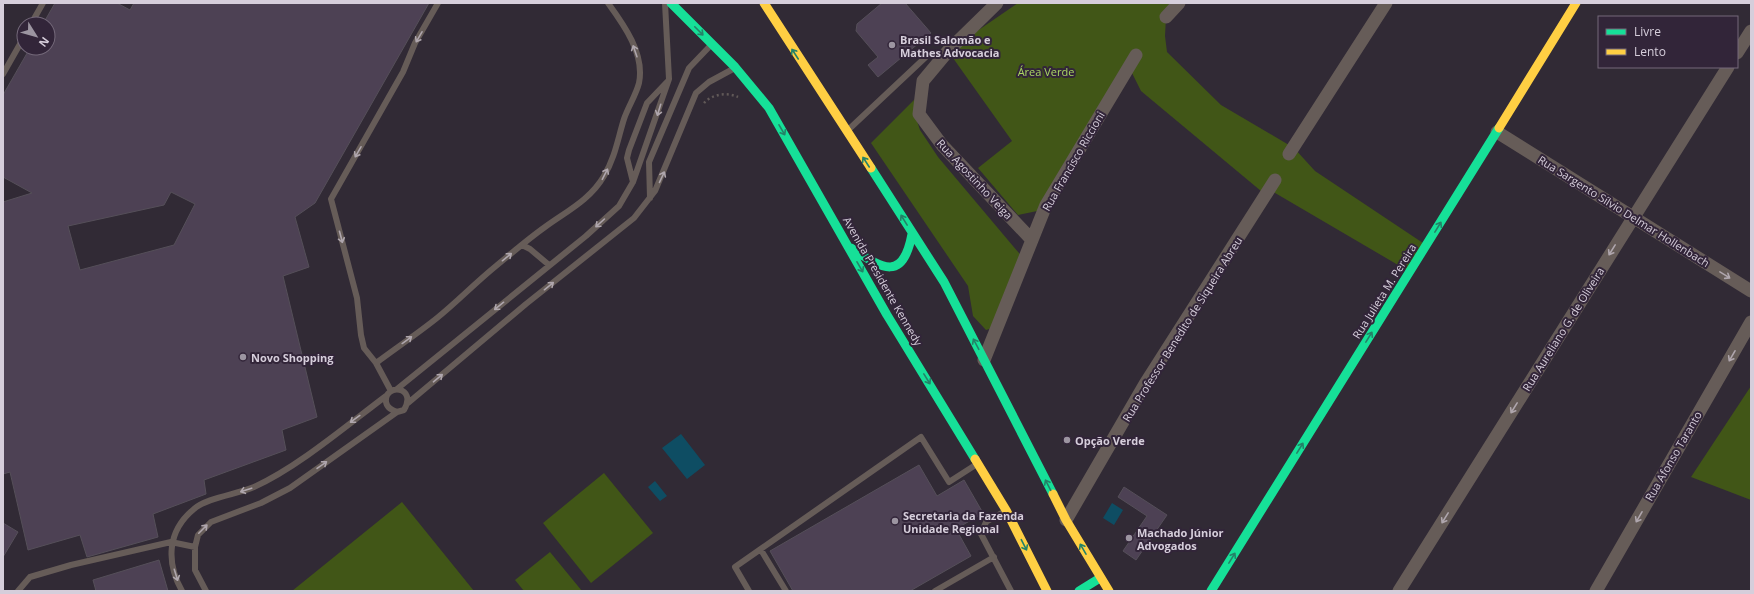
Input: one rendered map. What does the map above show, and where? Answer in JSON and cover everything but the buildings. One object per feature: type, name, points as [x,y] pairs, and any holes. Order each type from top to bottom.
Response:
[{"type":"main road","name":"Avenida Presidente Kennedy","points":[[671,3],[735,67],[769,108],[847,245],[1006,510],[1047,591]]},
{"type":"main road","points":[[764,3],[777,26],[944,282],[1066,520],[1108,591]]},
{"type":"main road","points":[[775,3],[777,26]]},
{"type":"main road","name":"Rua Julieta M. Pereira","points":[[1211,591],[1576,3]]},
{"type":"main road","points":[[847,245],[875,264],[893,268],[900,265],[911,248],[912,234]]},
{"type":"main road","points":[[1079,591],[1100,578]]},
{"type":"street","name":"Rua Agostinho Veiga","points":[[997,3],[948,51],[923,81],[919,114],[942,145],[1032,240]]},
{"type":"street","points":[[1166,17],[1179,3]]},
{"type":"street","points":[[1289,154],[1386,3]]},
{"type":"street","points":[[1738,51],[1751,31]]},
{"type":"street","name":"Rua Francisco Riccioni","points":[[984,360],[1046,205],[1136,55]]},
{"type":"street","name":"Rua Aureliano G. de Oliveira","points":[[1399,591],[1727,68]]},
{"type":"street","name":"Rua Sargento Sílvio Delmar Hollenbach","points":[[1497,132],[1751,291]]},
{"type":"street","name":"Rua Professor Benedito de Siqueira Abreu","points":[[1066,520],[1145,384],[1275,180]]},
{"type":"street","name":"Rua Afonso Taranto","points":[[1596,591],[1751,322]]},
{"type":"lane","points":[[36,16],[43,3]]},
{"type":"lane","points":[[397,412],[390,410],[386,404],[391,392],[376,363],[364,348],[357,298],[331,199],[403,72],[415,43],[438,3]]},
{"type":"lane","points":[[376,363],[437,318],[489,271],[522,245],[579,205],[593,192],[605,175],[617,146],[624,119],[639,84],[640,64],[634,45],[620,19],[608,3]]},
{"type":"lane","points":[[182,591],[173,565],[171,542],[179,526],[194,508],[253,487],[288,468],[391,392],[586,236],[618,206],[633,182],[669,79],[665,3]]},
{"type":"lane","points":[[650,198],[649,162],[689,68],[712,44]]},
{"type":"lane","points":[[3,74],[16,51]]},
{"type":"lane","points":[[846,132],[929,54]]},
{"type":"lane","points":[[206,591],[195,570],[195,547],[198,535],[211,522],[261,503],[290,488],[397,412],[404,410],[408,403],[533,299],[634,218],[655,190],[670,159],[689,106],[696,93],[709,82],[735,67]]},
{"type":"lane","points":[[633,182],[627,158],[629,150],[648,103],[669,79]]},
{"type":"lane","points":[[522,245],[530,249],[549,265]]},
{"type":"lane","points":[[391,392],[404,391],[408,396],[408,403]]},
{"type":"lane","points":[[749,591],[735,567],[922,437],[949,482],[978,463]]},
{"type":"lane","points":[[1006,510],[986,522],[981,534],[1012,591]]},
{"type":"lane","points":[[18,591],[30,577],[71,565],[171,542],[195,547]]},
{"type":"lane","points":[[761,550],[786,591]]},
{"type":"lane","points":[[935,591],[994,557]]},
{"type":"path","points":[[689,106],[698,110],[706,100],[721,94],[731,94],[741,98]]},
{"type":"green space","name":"Área Verde","points":[[1018,3],[1179,3],[1166,17],[1165,36],[1167,52],[1221,105],[1294,148],[1315,171],[1426,245],[1410,272],[1270,190],[1261,191],[1141,91],[1127,63],[1042,210],[1018,215],[978,168],[1012,141],[948,51]]},
{"type":"green space","points":[[915,99],[914,112],[920,130],[938,157],[1024,259],[1010,312],[999,326],[986,330],[973,316],[968,286],[871,143]]},
{"type":"green space","points":[[1751,386],[1751,500],[1691,477]]},
{"type":"green space","points":[[604,473],[653,533],[591,583],[543,523]]},
{"type":"green space","points":[[402,502],[474,591],[292,591]]},
{"type":"green space","points":[[550,552],[582,591],[524,591],[515,580]]},
{"type":"water","points":[[681,434],[705,465],[687,479],[662,448]]},
{"type":"water","points":[[655,481],[667,496],[660,501],[648,487]]},
{"type":"water","points":[[1112,503],[1123,510],[1114,525],[1103,518]]},
{"type":"traffic: fast","points":[[671,3],[735,67],[769,108],[887,315],[975,459]]},
{"type":"traffic: fast","points":[[1211,591],[1499,128]]},
{"type":"traffic: fast","points":[[871,168],[944,282],[1053,494]]},
{"type":"traffic: fast","points":[[851,248],[873,261],[890,267],[897,265],[903,259],[908,249],[912,234]]},
{"type":"traffic: fast","points":[[1079,591],[1100,578]]},
{"type":"traffic: slow","points":[[764,3],[871,168]]},
{"type":"traffic: slow","points":[[1499,128],[1576,3]]},
{"type":"traffic: slow","points":[[975,459],[1006,510],[1047,591]]},
{"type":"traffic: slow","points":[[1053,494],[1066,520],[1109,591]]},
{"type":"place","name":"Brasil Salomão e Mathes Advocacia","points":[[892,45]]},
{"type":"place","name":"Novo Shopping","points":[[243,357]]},
{"type":"place","name":"Opção Verde","points":[[1067,440]]},
{"type":"place","name":"Secretaria da Fazenda Unidade Regional","points":[[895,521]]},
{"type":"place","name":"Machado Júnior Advogados","points":[[1129,538]]}]
